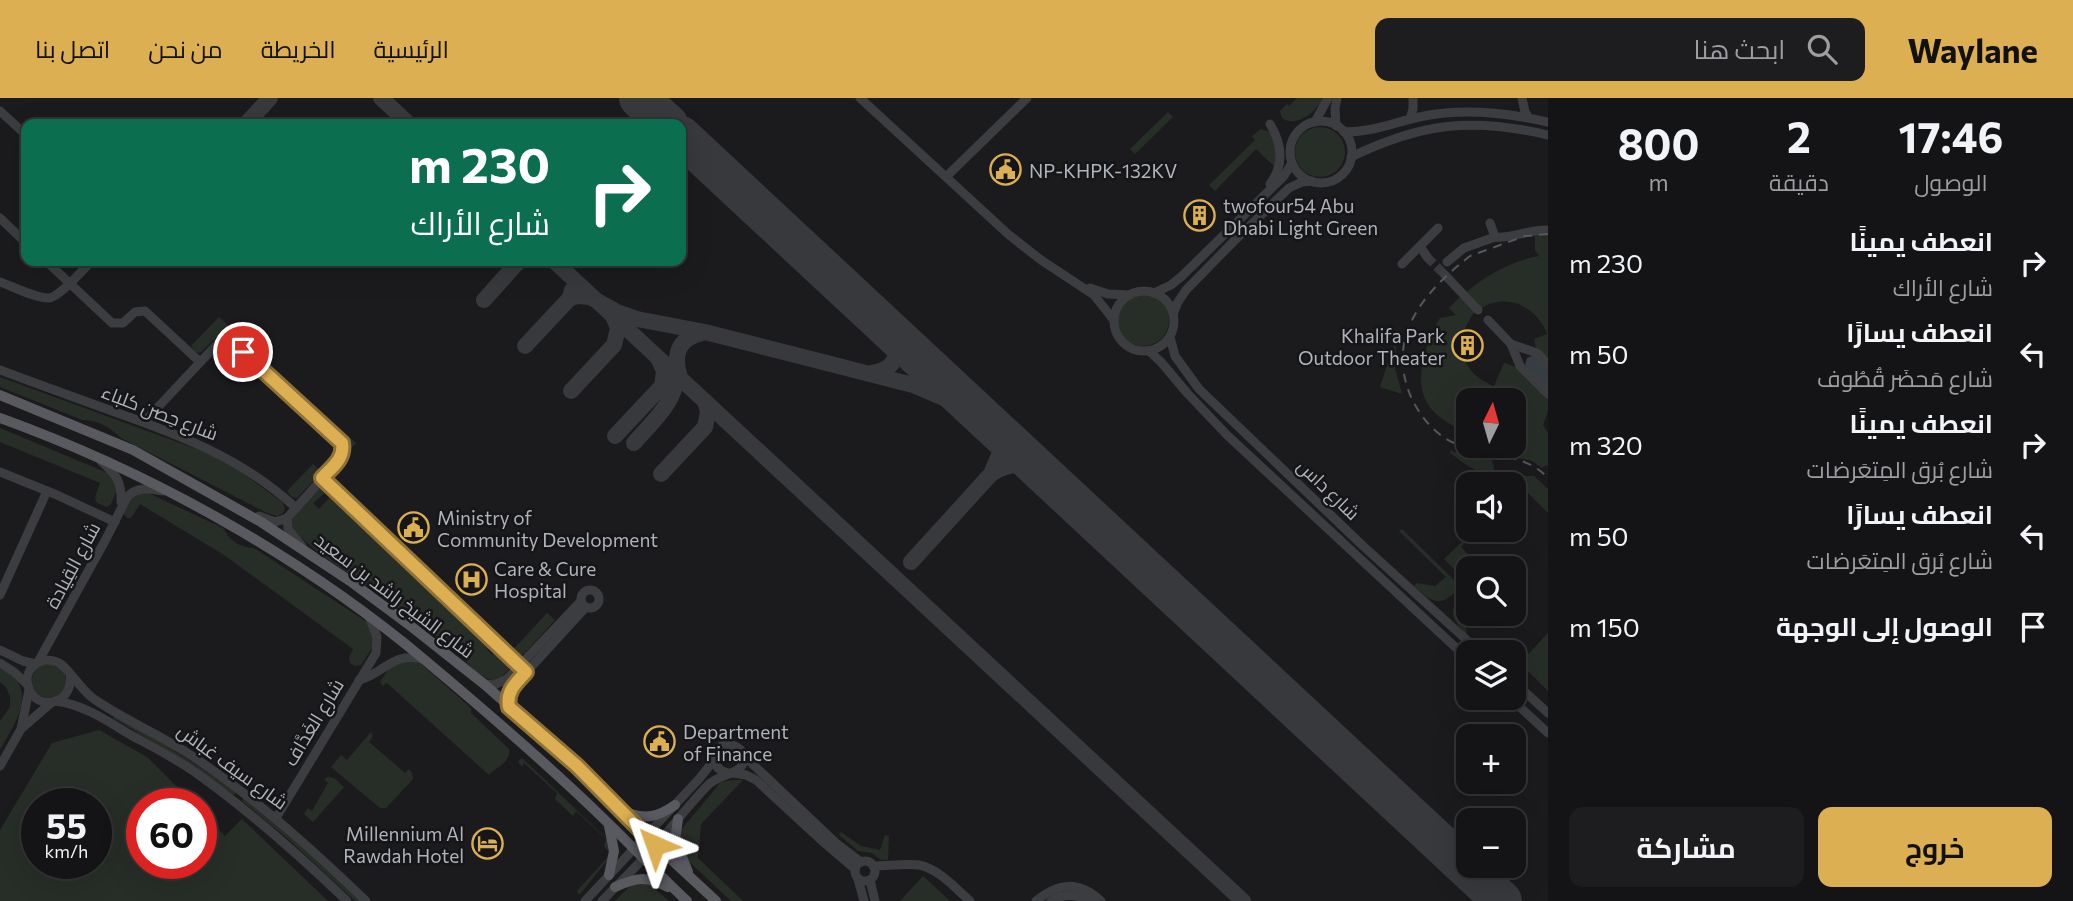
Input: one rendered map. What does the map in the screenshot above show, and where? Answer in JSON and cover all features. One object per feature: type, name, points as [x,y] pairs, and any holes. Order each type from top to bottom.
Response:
[{"type":"main road","name":"شارع الشيخ راشد بن سعيد","points":[[0,395],[133,450],[308,552],[412,627],[484,684],[577,766],[655,845],[716,901]]},
{"type":"main road","name":"شارع الشيخ راشد بن سعيد","points":[[0,418],[97,458],[168,492],[249,535],[324,584],[424,659],[511,734],[608,823],[683,897]]},
{"type":"main road","points":[[622,810],[646,817],[664,812],[675,805]]},
{"type":"main road","points":[[678,819],[675,840],[691,877]]},
{"type":"main road","points":[[608,823],[614,851],[609,875]]},
{"type":"main road","points":[[615,887],[634,879],[649,879],[683,897]]},
{"type":"street","points":[[860,98],[1009,235],[1094,295],[1113,319],[1116,333],[1125,345],[1134,350],[1149,351],[1163,345],[1170,337],[1174,328],[1173,314],[1166,301],[1154,293],[1144,291],[1129,295],[1108,294],[1082,283],[1027,244],[866,98]]},
{"type":"street","points":[[950,174],[1027,98]]},
{"type":"street","points":[[1315,122],[1328,98]]},
{"type":"street","points":[[1173,314],[1186,290],[1289,188],[1302,182],[1327,182],[1345,171],[1351,157],[1351,146],[1340,129],[1335,110],[1337,98]]},
{"type":"street","points":[[1410,120],[1413,98]]},
{"type":"street","points":[[1508,114],[1522,101],[1529,118]]},
{"type":"street","points":[[0,111],[21,130]]},
{"type":"street","points":[[1311,181],[1299,174],[1292,163],[1290,152],[1294,137],[1302,128],[1315,122],[1326,122],[1340,129],[1369,132],[1410,120],[1461,112],[1508,114],[1548,122]]},
{"type":"street","points":[[1256,203],[1274,180],[1281,161],[1279,141],[1270,124]]},
{"type":"street","points":[[1351,157],[1377,144],[1456,124],[1510,127],[1548,135]]},
{"type":"street","points":[[1154,293],[1182,276],[1284,176],[1292,163]]},
{"type":"street","points":[[0,218],[21,238]]},
{"type":"street","points":[[1490,223],[1495,237]]},
{"type":"street","points":[[1402,264],[1438,228]]},
{"type":"street","points":[[1447,262],[1464,248],[1495,237],[1505,238],[1535,229],[1548,230]]},
{"type":"street","points":[[1420,246],[1427,257]]},
{"type":"street","points":[[51,266],[111,323],[123,323],[135,312],[145,311],[200,362]]},
{"type":"street","points":[[0,282],[51,299],[87,266]]},
{"type":"street","points":[[1444,274],[1478,310]]},
{"type":"street","points":[[1113,319],[1118,305],[1129,295]]},
{"type":"street","points":[[1488,320],[1511,344],[1520,366],[1548,394]]},
{"type":"street","name":"شارع داس","points":[[1170,337],[1175,356],[1199,388],[1362,545],[1467,640]]},
{"type":"street","points":[[144,422],[222,339],[229,339],[342,443],[341,458],[287,518],[271,521],[234,507]]},
{"type":"street","points":[[1511,344],[1537,353],[1548,364]]},
{"type":"street","name":"شارع داس","points":[[1149,351],[1227,435],[1456,648]]},
{"type":"street","name":"شارع حِصن كلباء","points":[[0,370],[144,422],[207,448],[239,464],[296,508]]},
{"type":"street","name":"شارع القِيادة","points":[[97,458],[120,482],[121,507]]},
{"type":"street","points":[[0,472],[115,522]]},
{"type":"street","points":[[322,478],[523,669]]},
{"type":"street","name":"شارع القِيادة","points":[[37,663],[129,494],[137,489],[168,492]]},
{"type":"street","points":[[0,595],[47,491]]},
{"type":"street","points":[[287,518],[290,532],[308,552]]},
{"type":"street","points":[[509,707],[511,689],[523,669],[584,604]]},
{"type":"street","name":"شارع الغَدَّاف","points":[[276,818],[377,649],[377,637],[370,619]]},
{"type":"street","name":"شارع القِيادة","points":[[53,638],[57,661]]},
{"type":"street","points":[[0,650],[23,661],[57,661],[65,666],[70,674],[67,692],[32,717],[21,729],[0,765]]},
{"type":"street","name":"شارع الغَدَّاف","points":[[359,680],[367,678],[397,659],[424,659]]},
{"type":"street","points":[[0,663],[14,672],[41,701],[54,702]]},
{"type":"street","points":[[21,729],[29,673],[37,663]]},
{"type":"street","points":[[484,684],[501,683],[523,669]]},
{"type":"street","name":"شارع سيف غباش","points":[[70,674],[96,701],[187,752],[276,818],[366,901]]},
{"type":"street","points":[[1526,693],[1548,713]]},
{"type":"street","name":"شارع سيف غباش","points":[[54,702],[72,704],[88,710],[199,775],[274,834],[347,901]]},
{"type":"street","points":[[1523,710],[1548,733]]},
{"type":"street","points":[[585,901],[707,770],[717,749],[730,743],[740,748],[744,756],[836,844],[858,870],[863,881],[896,866]]},
{"type":"street","points":[[602,901],[707,786],[742,765],[744,756]]},
{"type":"street","points":[[714,760],[718,769],[756,780],[858,870],[864,901]]},
{"type":"street","points":[[858,870],[868,862],[873,866],[875,901]]},
{"type":"street","points":[[873,866],[910,864],[926,867],[939,874],[970,901]]},
{"type":"street","points":[[1036,901],[1048,891],[1062,886],[1091,892],[1101,901]]},
{"type":"street","points":[[1051,901],[1065,895],[1076,895],[1090,901]]},
{"type":"shaded area","points":[[1297,98],[1323,98],[1316,108],[1300,120],[1288,121],[1282,118],[1280,111]]},
{"type":"shaded area","points":[[1168,112],[1173,117],[1135,154],[1130,149]]},
{"type":"shaded area","points":[[1310,128],[1330,128],[1344,142],[1344,162],[1330,176],[1310,176],[1296,162],[1296,142]]},
{"type":"shaded area","points":[[1261,129],[1270,132],[1277,148],[1275,167],[1256,149],[1215,191],[1209,185],[1255,140],[1252,136]]},
{"type":"shaded area","points":[[1548,232],[1548,359],[1536,349],[1534,339],[1547,334],[1536,316],[1528,309],[1510,302],[1500,302],[1480,309],[1465,293],[1500,270],[1539,256],[1535,250],[1535,234]]},
{"type":"shaded area","points":[[1143,294],[1162,301],[1169,320],[1162,339],[1143,346],[1124,339],[1117,320],[1124,301]]},
{"type":"shaded area","points":[[1460,297],[1475,312],[1463,333],[1462,344],[1463,354],[1473,372],[1494,386],[1504,363],[1516,367],[1548,398],[1548,411],[1543,425],[1548,433],[1548,466],[1542,468],[1532,461],[1519,458],[1526,458],[1526,388],[1456,388],[1456,427],[1436,414],[1428,404],[1421,380],[1422,367],[1429,341],[1440,318],[1456,315],[1449,308]]},
{"type":"shaded area","points":[[219,317],[261,356],[260,358],[247,345],[225,333],[221,333],[200,353],[196,352],[191,346]]},
{"type":"shaded area","points":[[1394,345],[1395,368],[1402,394],[1380,387]]},
{"type":"shaded area","points":[[1537,357],[1548,369],[1548,390],[1525,365],[1527,358]]},
{"type":"shaded area","points":[[276,370],[356,443],[350,449],[347,440],[273,373]]},
{"type":"shaded area","points":[[0,377],[210,454],[241,472],[282,502],[285,508],[283,513],[277,516],[267,513],[121,438],[103,425],[82,420],[0,387]]},
{"type":"shaded area","points":[[0,428],[110,474],[118,488],[111,504],[107,507],[97,503],[95,498],[100,483],[0,442]]},
{"type":"shaded area","points":[[1457,458],[1492,460],[1494,467],[1493,472],[1481,472]]},
{"type":"shaded area","points":[[313,464],[322,472],[297,498],[292,497],[287,491]]},
{"type":"shaded area","points":[[1526,476],[1534,476],[1548,489],[1548,513],[1526,491]]},
{"type":"shaded area","points":[[323,488],[325,493],[313,503],[319,509],[332,495],[490,645],[487,649],[492,655],[496,651],[509,663],[510,668],[498,681],[480,675],[447,643],[325,557],[299,535],[291,526],[293,514]]},
{"type":"shaded area","points":[[144,491],[223,528],[236,542],[254,548],[367,622],[373,635],[373,644],[361,665],[350,663],[349,657],[353,649],[224,555],[140,504],[131,518],[127,518],[123,513],[131,497]]},
{"type":"shaded area","points":[[1402,529],[1456,579],[1455,592],[1442,601],[1437,601],[1414,586],[1417,583],[1435,586],[1446,577],[1399,531]]},
{"type":"shaded area","points":[[1462,542],[1466,542],[1461,547],[1470,556],[1456,556],[1456,571],[1444,559]]},
{"type":"shaded area","points":[[1456,604],[1456,621],[1453,615]]},
{"type":"shaded area","points":[[547,613],[555,620],[524,654],[518,656],[512,651]]},
{"type":"shaded area","points":[[1548,633],[1548,691],[1526,669],[1526,657]]},
{"type":"shaded area","points":[[403,660],[419,662],[471,708],[471,713],[509,749],[506,761],[489,775],[387,683],[383,686],[380,682],[391,665]]},
{"type":"shaded area","points":[[49,664],[61,669],[66,681],[61,693],[49,698],[37,693],[32,681],[37,669]]},
{"type":"shaded area","points":[[0,669],[12,676],[22,695],[17,717],[0,750],[0,721],[10,707],[10,697],[6,687],[0,682]]},
{"type":"shaded area","points":[[115,715],[237,792],[234,795],[172,753],[113,718]]},
{"type":"shaded area","points":[[99,730],[147,757],[178,788],[126,788],[126,879],[217,879],[217,828],[225,836],[242,819],[328,901],[0,901],[0,830],[21,795],[21,879],[112,879],[112,788],[25,788],[52,743]]},
{"type":"shaded area","points":[[371,732],[373,736],[369,742],[405,773],[409,769],[412,773],[413,779],[386,808],[380,808],[331,767],[341,755],[347,760]]},
{"type":"shaded area","points":[[523,759],[609,841],[609,852],[604,846],[606,839],[576,811],[573,816],[555,799],[557,793],[524,763],[522,767],[518,762]]},
{"type":"shaded area","points":[[334,778],[344,787],[313,822],[304,814],[308,808],[312,811],[328,783],[324,779]]},
{"type":"shaded area","points":[[743,780],[701,824],[698,858],[743,901],[731,901],[683,856],[680,849],[680,831],[721,782]]},
{"type":"shaded area","points":[[244,798],[361,901],[355,901],[242,801]]},
{"type":"shaded area","points":[[841,832],[861,846],[880,850],[885,835],[889,836],[888,860],[881,860],[872,853],[858,851],[839,835]]},
{"type":"shaded area","points":[[609,852],[609,858],[578,894],[577,891],[608,857]]},
{"type":"shaded area","points":[[923,876],[950,901],[900,901]]},
{"type":"shaded area","points":[[639,883],[650,885],[669,901],[615,901],[629,887]]},
{"type":"taxiway","points":[[251,119],[270,98]]},
{"type":"taxiway","points":[[381,98],[404,119]]},
{"type":"taxiway","points":[[484,300],[515,266]]},
{"type":"taxiway","points":[[559,266],[1243,901]]},
{"type":"taxiway","points":[[525,346],[570,298],[572,290]]},
{"type":"taxiway","points":[[570,298],[590,297],[617,312],[637,319],[705,332],[913,385],[948,400],[990,424],[1000,446],[1000,453],[991,474],[911,562]]},
{"type":"taxiway","points":[[571,391],[614,345],[618,328],[613,316]]},
{"type":"taxiway","points":[[680,378],[677,362],[679,349],[687,339],[702,333]]},
{"type":"taxiway","points":[[872,373],[886,368],[894,360],[894,335]]},
{"type":"taxiway","points":[[615,436],[662,386],[664,371],[658,358]]},
{"type":"taxiway","points":[[634,443],[669,400],[674,390],[673,371]]},
{"type":"taxiway","points":[[661,474],[705,427],[708,412],[705,401]]},
{"type":"taxiway","points":[[991,474],[1017,465],[1044,475]]},
{"type":"runway","points":[[639,98],[662,119]]},
{"type":"runway","points":[[686,141],[1502,901]]},
{"type":"tunnel","points":[[1427,257],[1444,274]]},
{"type":"railway","points":[[1548,234],[1525,236],[1470,256],[1453,270],[1424,300],[1406,335],[1403,354],[1404,375],[1411,397],[1423,418],[1434,430],[1466,448],[1527,463],[1548,478]]},
{"type":"place","name":"NP-KHPK-132KV","points":[[1006,170]]},
{"type":"place","name":"twofour54 Abu Dhabi Light Green","points":[[1200,216]]},
{"type":"place","name":"Khalifa Park Outdoor Theater","points":[[1468,346]]},
{"type":"place","name":"Ministry of Community Development","points":[[414,528]]},
{"type":"place","name":"Care & Cure Hospital","points":[[471,579]]},
{"type":"place","name":"Department of Finance","points":[[660,742]]},
{"type":"place","name":"Millennium Al Rawdah Hotel","points":[[487,844]]},
{"type":"route","points":[[243,352],[342,443],[341,458],[322,478],[526,672],[511,689],[509,707],[577,766],[655,845]]}]
